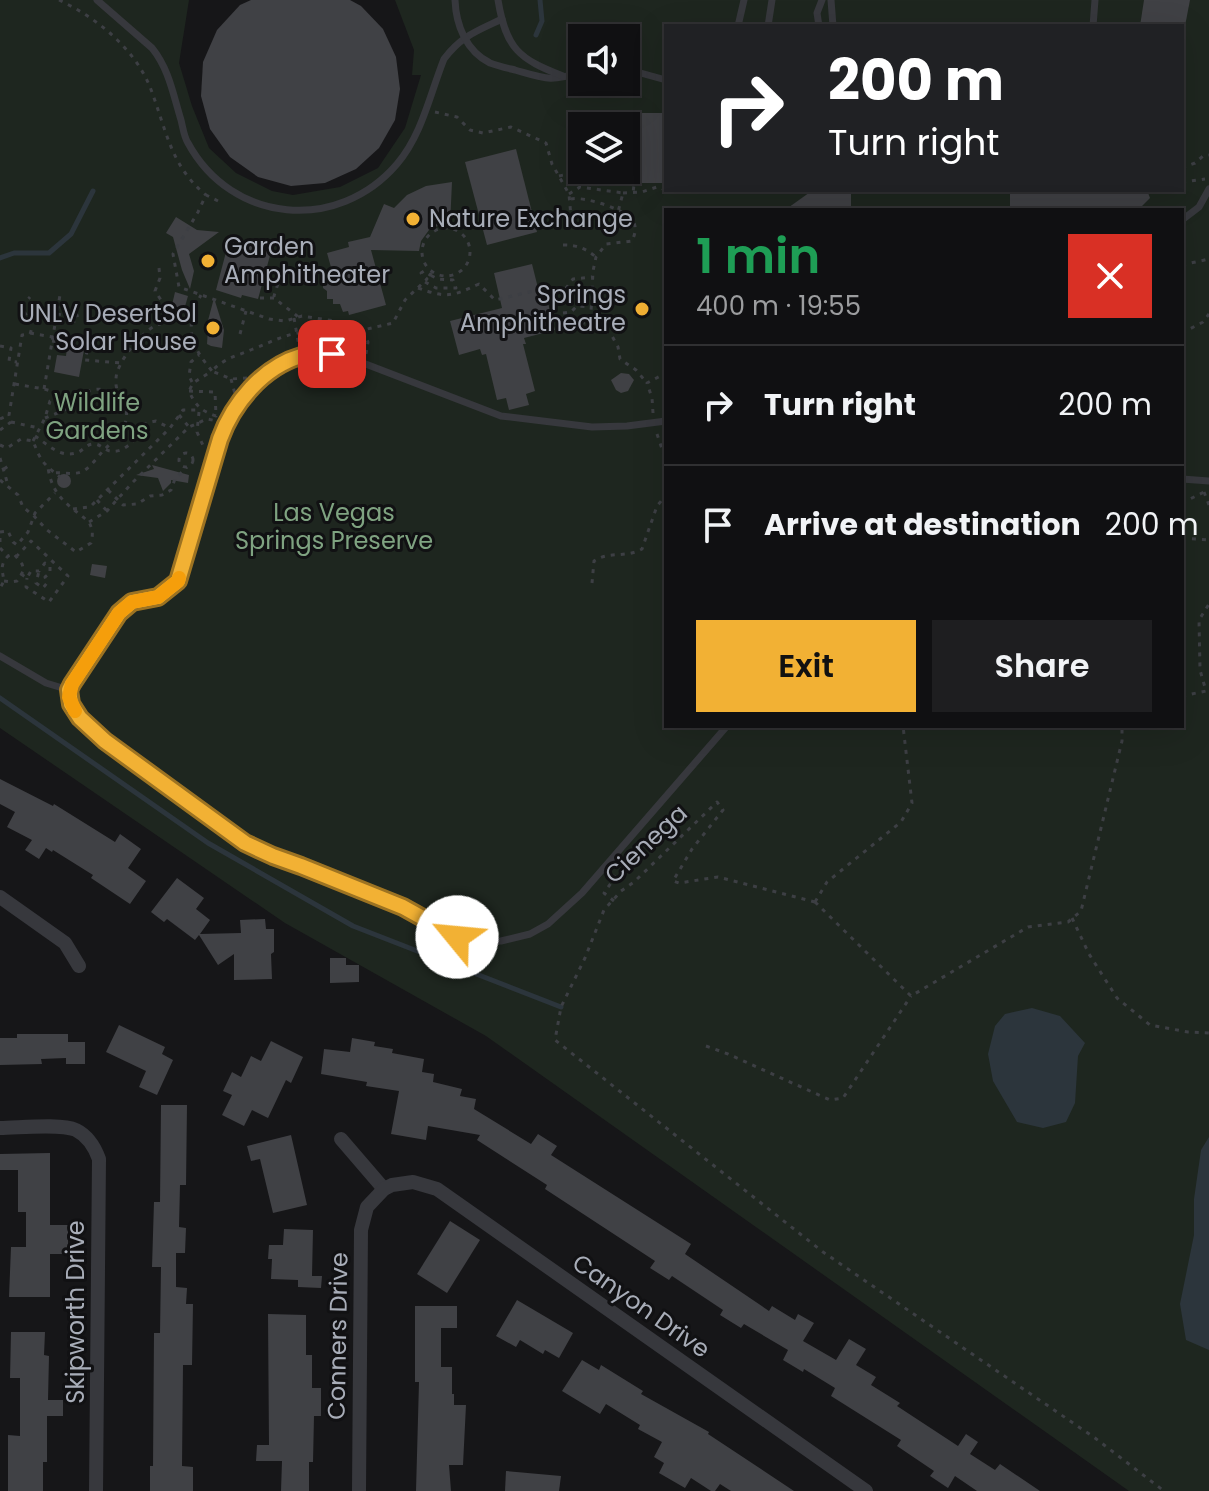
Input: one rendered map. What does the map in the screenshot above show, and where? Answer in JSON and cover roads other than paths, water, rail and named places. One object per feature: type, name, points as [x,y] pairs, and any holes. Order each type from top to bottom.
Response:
[{"type":"street","points":[[0,897],[65,943],[79,966]]},
{"type":"street","name":"Skipworth Drive","points":[[0,1128],[75,1129],[87,1137],[99,1159],[96,1491]]},
{"type":"street","points":[[341,1139],[384,1189]]},
{"type":"street","name":"Canyon Drive","points":[[384,1189],[413,1182],[437,1189],[866,1491]]},
{"type":"street","name":"Conners Drive","points":[[359,1491],[361,1230],[367,1207],[384,1189]]},
{"type":"lane","points":[[97,0],[159,56],[170,78],[187,142],[212,175],[227,188],[262,206],[304,211],[330,208],[352,200],[385,177],[407,151],[444,59],[463,38],[502,19]]},
{"type":"lane","points":[[455,0],[463,38],[490,63],[555,80],[568,76]]},
{"type":"lane","points":[[498,0],[508,39],[521,55],[536,66],[565,77]]},
{"type":"lane","points":[[738,24],[744,0]]},
{"type":"lane","points":[[768,24],[772,0]]},
{"type":"lane","points":[[819,24],[817,13],[822,0]]},
{"type":"lane","points":[[831,0],[833,24]]},
{"type":"lane","points":[[1093,24],[1095,0]]},
{"type":"lane","points":[[640,73],[664,79]]},
{"type":"lane","points":[[1184,218],[1199,207],[1209,189]]},
{"type":"lane","points":[[664,421],[592,427],[501,416],[363,363],[332,354],[300,356],[263,377],[233,410],[226,423],[178,581],[158,597],[132,602],[119,613],[69,690],[71,704],[80,718],[105,741],[245,843],[403,907],[447,932],[474,941],[501,941],[530,934],[556,918],[582,893],[725,728]]},
{"type":"lane","points":[[1184,479],[1209,481]]},
{"type":"lane","points":[[0,656],[46,683],[69,690]]},
{"type":"waterway","points":[[536,35],[542,21],[540,0]]},
{"type":"waterway","points":[[0,258],[14,253],[49,253],[71,234],[93,191]]},
{"type":"waterway","points":[[0,698],[208,843],[353,926],[561,1007]]},
{"type":"place","name":"Nature Exchange","points":[[413,219]]},
{"type":"place","name":"Garden Amphitheater","points":[[208,261]]},
{"type":"place","name":"Springs Amphitheatre","points":[[642,309]]},
{"type":"place","name":"UNLV DesertSol Solar House","points":[[213,328]]},
{"type":"park label","name":"Wildlife Gardens","points":[[97,417]]},
{"type":"park label","name":"Las Vegas Springs Preserve","points":[[334,527]]}]
